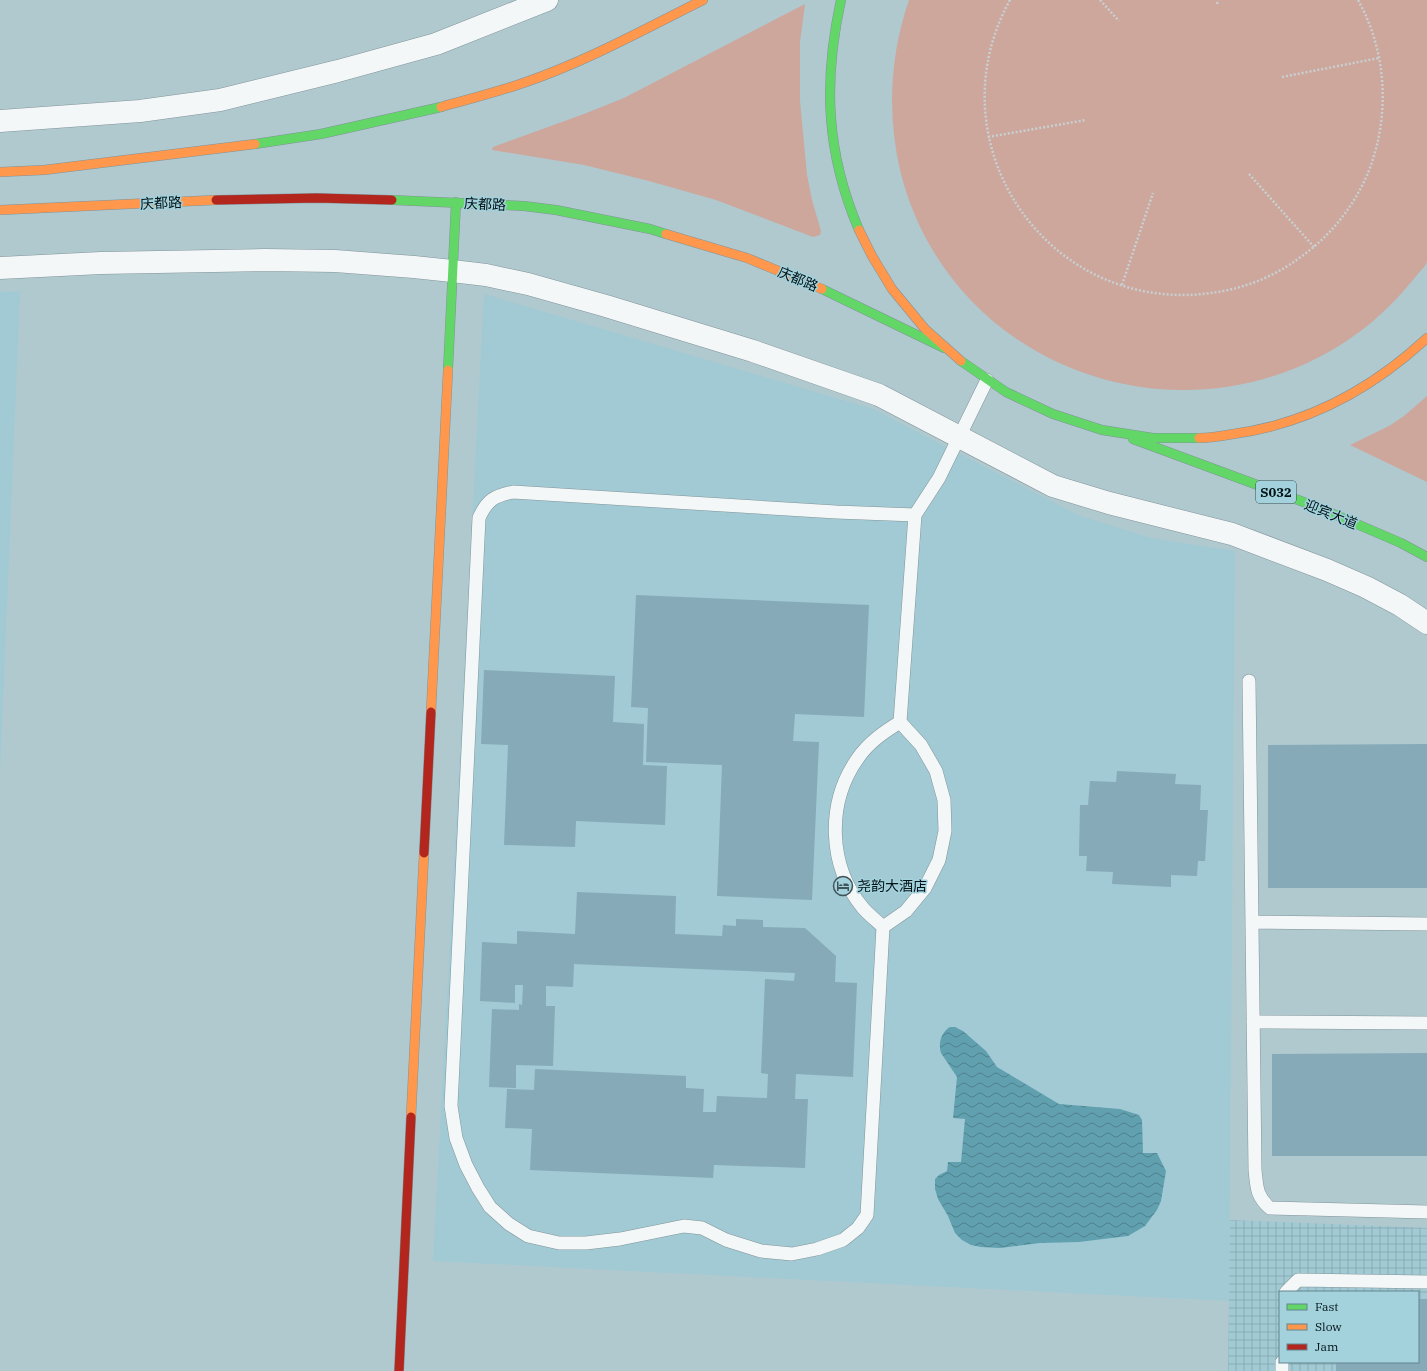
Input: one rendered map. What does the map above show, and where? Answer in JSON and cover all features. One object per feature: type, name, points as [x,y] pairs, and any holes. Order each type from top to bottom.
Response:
[{"type":"main road","points":[[0,172],[44,170],[238,146],[321,134],[430,110],[526,82],[574,63],[632,36],[702,0]]},
{"type":"main road","points":[[841,0],[835,26],[830,65],[829,105],[833,144],[842,182],[854,220],[872,256],[892,289],[917,320],[944,348],[987,380],[1009,394],[1044,412],[1082,425],[1120,434],[1160,438],[1200,438],[1239,434],[1278,426],[1315,412],[1351,395],[1384,374],[1415,350],[1427,338]]},
{"type":"main road","name":"庆都路","points":[[0,210],[225,200],[317,198],[456,202],[524,206],[556,210],[650,229],[747,258],[821,289],[944,348]]},
{"type":"main road","points":[[399,1371],[456,202]]},
{"type":"main road","name":"迎宾大道","points":[[1120,434],[1317,507],[1401,543],[1427,557]]},
{"type":"street","points":[[0,121],[140,111],[220,100],[338,71],[436,44],[547,0]]},
{"type":"street","points":[[0,268],[109,263],[265,260],[335,261],[452,271],[528,284],[614,308],[753,351],[879,395],[1053,486],[1109,503],[1232,534],[1327,570],[1366,587],[1400,605],[1427,623]]},
{"type":"lane","points":[[883,927],[906,910],[925,888],[939,860],[945,831],[944,800],[936,772],[921,745],[900,722],[915,515],[939,478],[987,380]]},
{"type":"lane","points":[[900,722],[877,737],[858,757],[845,781],[837,806],[835,827],[839,860],[848,886],[864,908],[883,927],[867,1215],[858,1228],[843,1240],[817,1250],[792,1254],[761,1251],[726,1240],[702,1228],[684,1226],[620,1239],[586,1243],[559,1243],[528,1236],[509,1224],[490,1207],[466,1165],[456,1138],[451,1106],[479,518],[484,508],[498,496],[513,492],[836,512],[915,515]]},
{"type":"lane","points":[[1249,681],[1255,1170],[1257,1189],[1262,1201],[1270,1208],[1427,1212]]},
{"type":"lane","points":[[1252,922],[1427,924]]},
{"type":"lane","points":[[1253,1022],[1427,1023]]},
{"type":"lane","points":[[1287,1291],[1298,1280],[1427,1282]]},
{"type":"path","points":[[1010,0],[1003,12],[992,39],[986,67],[984,96],[988,137],[993,156],[1004,184],[1020,210],[1039,234],[1061,254],[1087,271],[1122,286],[1144,292],[1174,295],[1204,295],[1234,289],[1263,280],[1290,265],[1314,247],[1336,226],[1354,201],[1367,175],[1377,146],[1382,118],[1383,95],[1379,58],[1371,30],[1358,0]]},
{"type":"path","points":[[1100,0],[1120,21]]},
{"type":"path","points":[[1217,4],[1218,0]]},
{"type":"path","points":[[1282,77],[1379,58]]},
{"type":"path","points":[[988,137],[1086,120]]},
{"type":"path","points":[[1249,174],[1314,247]]},
{"type":"path","points":[[1122,286],[1153,193]]},
{"type":"shaded area","points":[[909,0],[1427,0],[1426,264],[1391,304],[1362,330],[1296,368],[1226,387],[1156,389],[1087,374],[1024,344],[970,299],[927,241],[900,170],[893,127],[892,84],[898,42]]},
{"type":"shaded area","points":[[805,4],[800,42],[800,101],[807,175],[812,200],[821,231],[820,235],[813,237],[716,200],[649,181],[584,165],[492,150],[493,147],[624,98]]},
{"type":"shaded area","points":[[20,291],[0,776],[0,292]]},
{"type":"shaded area","name":"尧韵大酒店","points":[[484,294],[873,409],[1078,515],[1151,538],[1235,551],[1229,1301],[433,1261]]},
{"type":"shaded area","points":[[1427,396],[1427,482],[1350,445],[1389,426],[1404,416]]},
{"type":"shaded area","points":[[1230,1220],[1427,1228],[1427,1371],[1228,1371]]},
{"type":"water","points":[[950,1027],[955,1027],[963,1031],[986,1051],[997,1067],[1059,1104],[1120,1109],[1139,1115],[1142,1120],[1143,1153],[1157,1153],[1166,1171],[1161,1201],[1157,1210],[1145,1226],[1128,1236],[1079,1242],[1040,1243],[1000,1248],[971,1245],[962,1240],[955,1233],[948,1216],[938,1199],[935,1189],[935,1179],[947,1171],[948,1162],[961,1162],[965,1119],[953,1118],[957,1077],[940,1050],[942,1035]]},
{"type":"building","points":[[636,595],[869,605],[864,717],[795,714],[793,741],[819,742],[812,900],[717,896],[722,765],[646,762],[648,708],[631,707]]},
{"type":"building","points":[[484,670],[615,676],[613,722],[644,724],[643,765],[667,766],[665,825],[576,821],[575,847],[504,845],[508,745],[481,744]]},
{"type":"building","points":[[1427,744],[1427,888],[1268,888],[1268,745]]},
{"type":"building","points":[[1117,771],[1176,774],[1175,784],[1201,785],[1200,810],[1208,810],[1205,861],[1198,861],[1197,876],[1171,875],[1171,887],[1112,884],[1113,872],[1086,871],[1087,856],[1079,856],[1080,805],[1088,805],[1090,781],[1116,782]]},
{"type":"building","points":[[577,892],[676,896],[675,934],[722,936],[723,925],[736,926],[736,919],[763,920],[763,927],[805,928],[836,956],[835,982],[857,983],[853,1077],[796,1074],[795,1099],[808,1099],[805,1168],[714,1165],[713,1178],[530,1170],[532,1129],[505,1128],[507,1089],[534,1090],[535,1069],[686,1076],[686,1088],[704,1089],[703,1112],[716,1112],[717,1096],[767,1098],[768,1074],[761,1073],[765,979],[794,981],[795,973],[574,964],[573,987],[546,986],[546,1006],[555,1006],[553,1066],[516,1065],[516,1088],[489,1087],[492,1009],[519,1010],[519,1004],[522,1005],[523,985],[515,985],[515,1003],[480,1001],[482,942],[517,944],[517,931],[575,934]]},
{"type":"building","points":[[1427,1053],[1427,1156],[1272,1156],[1272,1054]]},
{"type":"building","points":[[1419,1299],[1427,1299],[1427,1371],[1336,1371],[1336,1363],[1419,1363]]},
{"type":"traffic: fast","points":[[841,0],[835,30],[832,60],[830,89],[831,117],[834,145],[840,173],[848,201],[859,230]]},
{"type":"traffic: fast","points":[[255,144],[321,134],[441,107]]},
{"type":"traffic: fast","points":[[392,200],[524,206],[556,210],[650,229],[666,234]]},
{"type":"traffic: fast","points":[[448,370],[456,202]]},
{"type":"traffic: fast","points":[[822,289],[944,348]]},
{"type":"traffic: fast","points":[[961,361],[1006,392],[1053,414],[1102,430],[1153,438],[1199,438]]},
{"type":"traffic: fast","points":[[1133,439],[1317,507],[1401,543],[1427,557]]},
{"type":"traffic: slow","points":[[441,107],[505,89],[549,74],[616,44],[703,0]]},
{"type":"traffic: slow","points":[[0,172],[44,170],[255,144]]},
{"type":"traffic: slow","points":[[0,210],[216,200]]},
{"type":"traffic: slow","points":[[859,230],[872,256],[892,289],[925,329],[961,361]]},
{"type":"traffic: slow","points":[[666,234],[747,258],[822,289]]},
{"type":"traffic: slow","points":[[1199,438],[1208,438],[1260,429],[1287,422],[1312,413],[1361,388],[1384,373],[1427,338]]},
{"type":"traffic: slow","points":[[431,712],[448,370]]},
{"type":"traffic: slow","points":[[411,1117],[424,853]]},
{"type":"traffic: jam","points":[[216,200],[317,198],[392,200]]},
{"type":"traffic: jam","points":[[424,853],[431,712]]},
{"type":"traffic: jam","points":[[399,1371],[411,1117]]},
{"type":"place","name":"尧韵大酒店","points":[[843,886]]}]
